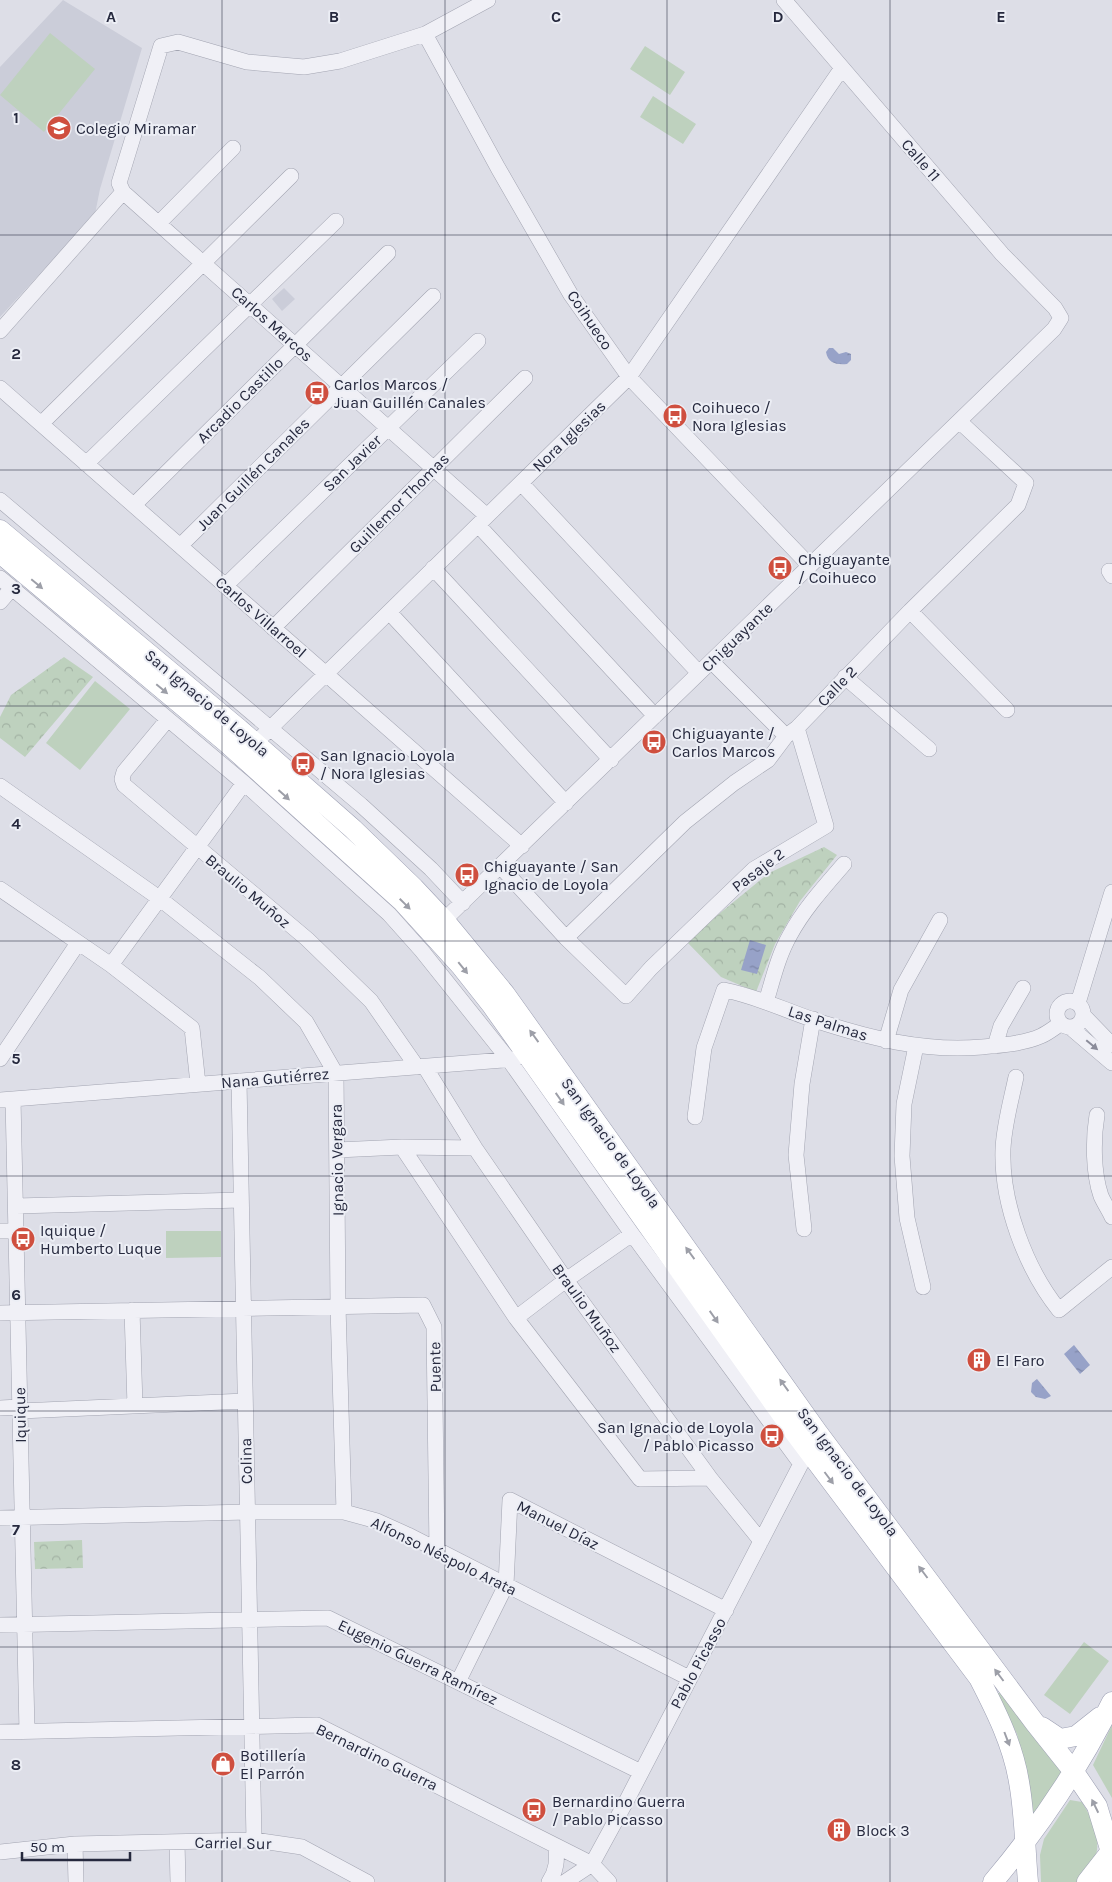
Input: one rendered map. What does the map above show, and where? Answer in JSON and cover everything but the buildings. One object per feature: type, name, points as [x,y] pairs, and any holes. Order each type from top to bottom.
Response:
[{"type":"main road","name":"San Ignacio de Loyola","points":[[0,530],[248,750],[402,900],[438,926],[491,1004],[540,1058],[818,1433],[1035,1723],[1074,1772],[1097,1806],[1112,1851],[1110,1882]]},
{"type":"main road","name":"San Ignacio de Loyola","points":[[0,553],[226,742],[248,750]]},
{"type":"main road","name":"San Ignacio de Loyola","points":[[540,1058],[805,1457],[979,1678],[996,1711],[1011,1750],[1019,1781],[1024,1813],[1028,1882]]},
{"type":"main road","points":[[1035,1723],[1060,1739],[1076,1736],[1110,1706]]},
{"type":"main road","points":[[993,1882],[1025,1844],[1074,1772],[1110,1706]]},
{"type":"main road","points":[[1087,1882],[1112,1851]]},
{"type":"street","points":[[0,331],[123,192],[119,183],[161,46],[178,42],[247,62],[304,67],[340,61],[425,34],[488,0]]},
{"type":"street","name":"Calle 11","points":[[784,0],[1002,254],[1055,308],[1061,318]]},
{"type":"street","name":"Coihueco","points":[[425,34],[498,168],[571,295],[629,377],[810,566]]},
{"type":"street","name":"Nora Iglesias","points":[[248,750],[629,377],[842,68]]},
{"type":"street","points":[[159,223],[233,148]]},
{"type":"street","points":[[41,424],[291,176]]},
{"type":"street","name":"Carlos Marcos","points":[[123,192],[434,469],[482,520],[655,716]]},
{"type":"street","points":[[86,464],[336,220]]},
{"type":"street","name":"Arcadio Castillo","points":[[134,505],[388,253]]},
{"type":"street","name":"Juan Guillén Canales","points":[[180,546],[433,296]]},
{"type":"street","name":"Chiguayante","points":[[438,926],[1054,329],[1061,318]]},
{"type":"street","name":"San Javier","points":[[225,586],[478,341]]},
{"type":"street","name":"Guillemor Thomas","points":[[273,628],[525,378]]},
{"type":"street","name":"Carlos Villarroel","points":[[0,388],[522,846]]},
{"type":"street","name":"Calle 2","points":[[566,938],[685,822],[734,783],[768,760],[791,732],[910,610],[1018,505],[1026,484],[959,421]]},
{"type":"street","points":[[521,483],[699,674]]},
{"type":"street","name":"San Ignacio de Loyola","points":[[0,500],[361,805],[431,869],[463,903]]},
{"type":"street","points":[[433,568],[611,760]]},
{"type":"street","name":"San Ignacio de Loyola","points":[[0,578],[244,784],[389,914],[422,951],[509,1060],[632,1234],[805,1457]]},
{"type":"street","points":[[0,602],[12,588]]},
{"type":"street","points":[[910,610],[1007,710]]},
{"type":"street","points":[[389,612],[566,803]]},
{"type":"street","points":[[712,662],[791,732]]},
{"type":"street","points":[[845,677],[929,749]]},
{"type":"street","name":"Braulio Muñoz","points":[[168,719],[124,772],[123,782],[126,788],[307,939],[371,1001],[421,1067],[566,1280],[710,1478],[761,1542]]},
{"type":"street","name":"Pasaje 2","points":[[566,938],[626,996],[651,968],[754,869],[826,826],[791,732]]},
{"type":"street","points":[[110,965],[244,784]]},
{"type":"street","name":"Ignacio Vergara","points":[[0,786],[159,898],[260,978],[306,1022],[336,1074],[338,1306],[344,1512]]},
{"type":"street","points":[[766,1002],[777,965],[789,936],[817,895],[844,864]]},
{"type":"street","points":[[501,866],[566,938]]},
{"type":"street","points":[[1081,1010],[1108,929],[1112,892]]},
{"type":"street","points":[[2,894],[110,965],[192,1028],[198,1084]]},
{"type":"street","points":[[886,1041],[900,990],[940,920]]},
{"type":"street","points":[[0,1059],[78,943]]},
{"type":"street","points":[[995,1046],[1001,1026],[1023,988]]},
{"type":"street","name":"Las Palmas","points":[[694,1117],[704,1048],[724,990],[744,994],[813,1020],[886,1041],[916,1046],[959,1049],[1023,1042],[1042,1036],[1066,1026],[1079,1024],[1081,1010]]},
{"type":"street","points":[[1112,1045],[1081,1010],[1069,1001],[1060,1006],[1057,1014],[1066,1026],[1112,1063]]},
{"type":"street","points":[[804,1229],[796,1155],[802,1084],[813,1020]]},
{"type":"street","points":[[916,1046],[904,1104],[902,1156],[907,1218],[923,1287]]},
{"type":"street","name":"Nana Gutiérrez","points":[[7,1100],[540,1058]]},
{"type":"street","points":[[1016,1077],[1006,1122],[1003,1150],[1005,1180],[1018,1231],[1034,1273],[1059,1310],[1112,1267]]},
{"type":"street","name":"Colina","points":[[239,1081],[254,1840]]},
{"type":"street","name":"Iquique","points":[[7,1100],[16,1206],[27,1732]]},
{"type":"street","points":[[1097,1116],[1094,1155],[1101,1196],[1112,1217]]},
{"type":"street","points":[[402,1147],[516,1318],[640,1479],[710,1478]]},
{"type":"street","points":[[337,1150],[402,1147],[475,1148]]},
{"type":"street","points":[[16,1206],[242,1200]]},
{"type":"street","points":[[0,1231],[16,1231]]},
{"type":"street","points":[[516,1318],[632,1234]]},
{"type":"street","name":"Puente","points":[[0,1312],[423,1305],[434,1328],[437,1551]]},
{"type":"street","points":[[132,1310],[135,1406]]},
{"type":"street","points":[[0,1408],[135,1406],[245,1401]]},
{"type":"street","name":"Pablo Picasso","points":[[565,1882],[592,1864],[818,1433]]},
{"type":"street","name":"Manuel Díaz","points":[[458,1682],[506,1585],[510,1500],[726,1610]]},
{"type":"street","name":"Alfonso Néspolo Arata","points":[[0,1518],[248,1512],[344,1512],[392,1528],[689,1678]]},
{"type":"street","name":"Eugenio Guerra Ramírez","points":[[0,1625],[328,1618],[641,1772]]},
{"type":"street","name":"Bernardino Guerra","points":[[0,1732],[317,1725],[592,1864],[609,1882]]},
{"type":"street","name":"Carriel Sur","points":[[0,1852],[75,1844],[254,1840],[302,1847],[367,1882]]},
{"type":"street","points":[[176,1842],[178,1882]]},
{"type":"street","points":[[75,1844],[76,1882]]},
{"type":"street","points":[[550,1882],[558,1860],[556,1847]]},
{"type":"shaded area","name":"Colegio Miramar","points":[[63,0],[142,48],[100,189],[95,214],[0,317],[0,67]]},
{"type":"shaded area","points":[[284,288],[295,299],[282,311],[272,299]]},
{"type":"green space","points":[[50,33],[95,69],[44,132],[0,95]]},
{"type":"green space","points":[[645,46],[685,72],[670,95],[630,69]]},
{"type":"green space","points":[[653,96],[696,124],[683,144],[640,117]]},
{"type":"green space","points":[[64,657],[93,677],[25,757],[0,738],[0,717],[11,695]]},
{"type":"green space","points":[[95,681],[130,709],[80,770],[46,743]]},
{"type":"green space","points":[[824,847],[837,855],[800,901],[775,944],[756,992],[721,977],[686,941],[769,873]]},
{"type":"green space","points":[[166,1231],[221,1231],[221,1257],[166,1258]]},
{"type":"green space","points":[[82,1540],[83,1568],[35,1569],[34,1542]]},
{"type":"green space","points":[[1084,1642],[1109,1661],[1070,1714],[1044,1695]]},
{"type":"green space","points":[[996,1693],[1001,1693],[1064,1774],[1033,1817],[1017,1734]]},
{"type":"green space","points":[[1112,1725],[1112,1798],[1093,1765]]},
{"type":"green space","points":[[1070,1800],[1082,1802],[1096,1832],[1097,1848],[1093,1865],[1077,1882],[1041,1882],[1040,1855],[1044,1839]]},
{"type":"water","points":[[829,348],[833,348],[839,354],[846,352],[851,354],[851,360],[847,364],[831,361],[826,352]]},
{"type":"water","points":[[750,940],[766,945],[757,974],[741,970]]},
{"type":"water","points":[[1074,1345],[1090,1365],[1080,1374],[1064,1354]]},
{"type":"water","points":[[1037,1379],[1051,1396],[1045,1399],[1036,1397],[1031,1392],[1032,1383]]},
{"type":"place","name":"Colegio Miramar","points":[[59,128]]},
{"type":"place","name":"Carlos Marcos / Juan Guillén Canales","points":[[317,393]]},
{"type":"place","name":"Coihueco / Nora Iglesias","points":[[675,416]]},
{"type":"place","name":"Chiguayante / Coihueco","points":[[780,568]]},
{"type":"place","name":"Chiguayante / Carlos Marcos","points":[[654,742]]},
{"type":"place","name":"San Ignacio Loyola / Nora Iglesias","points":[[303,764]]},
{"type":"place","name":"Chiguayante / San Ignacio de Loyola","points":[[467,875]]},
{"type":"place","name":"Iquique / Humberto Luque","points":[[23,1239]]},
{"type":"place","name":"El Faro","points":[[979,1360]]},
{"type":"place","name":"San Ignacio de Loyola / Pablo Picasso","points":[[772,1436]]},
{"type":"place","name":"Botillería El Parrón","points":[[223,1764]]},
{"type":"place","name":"Bernardino Guerra / Pablo Picasso","points":[[534,1810]]},
{"type":"place","name":"Block 3","points":[[839,1830]]}]
